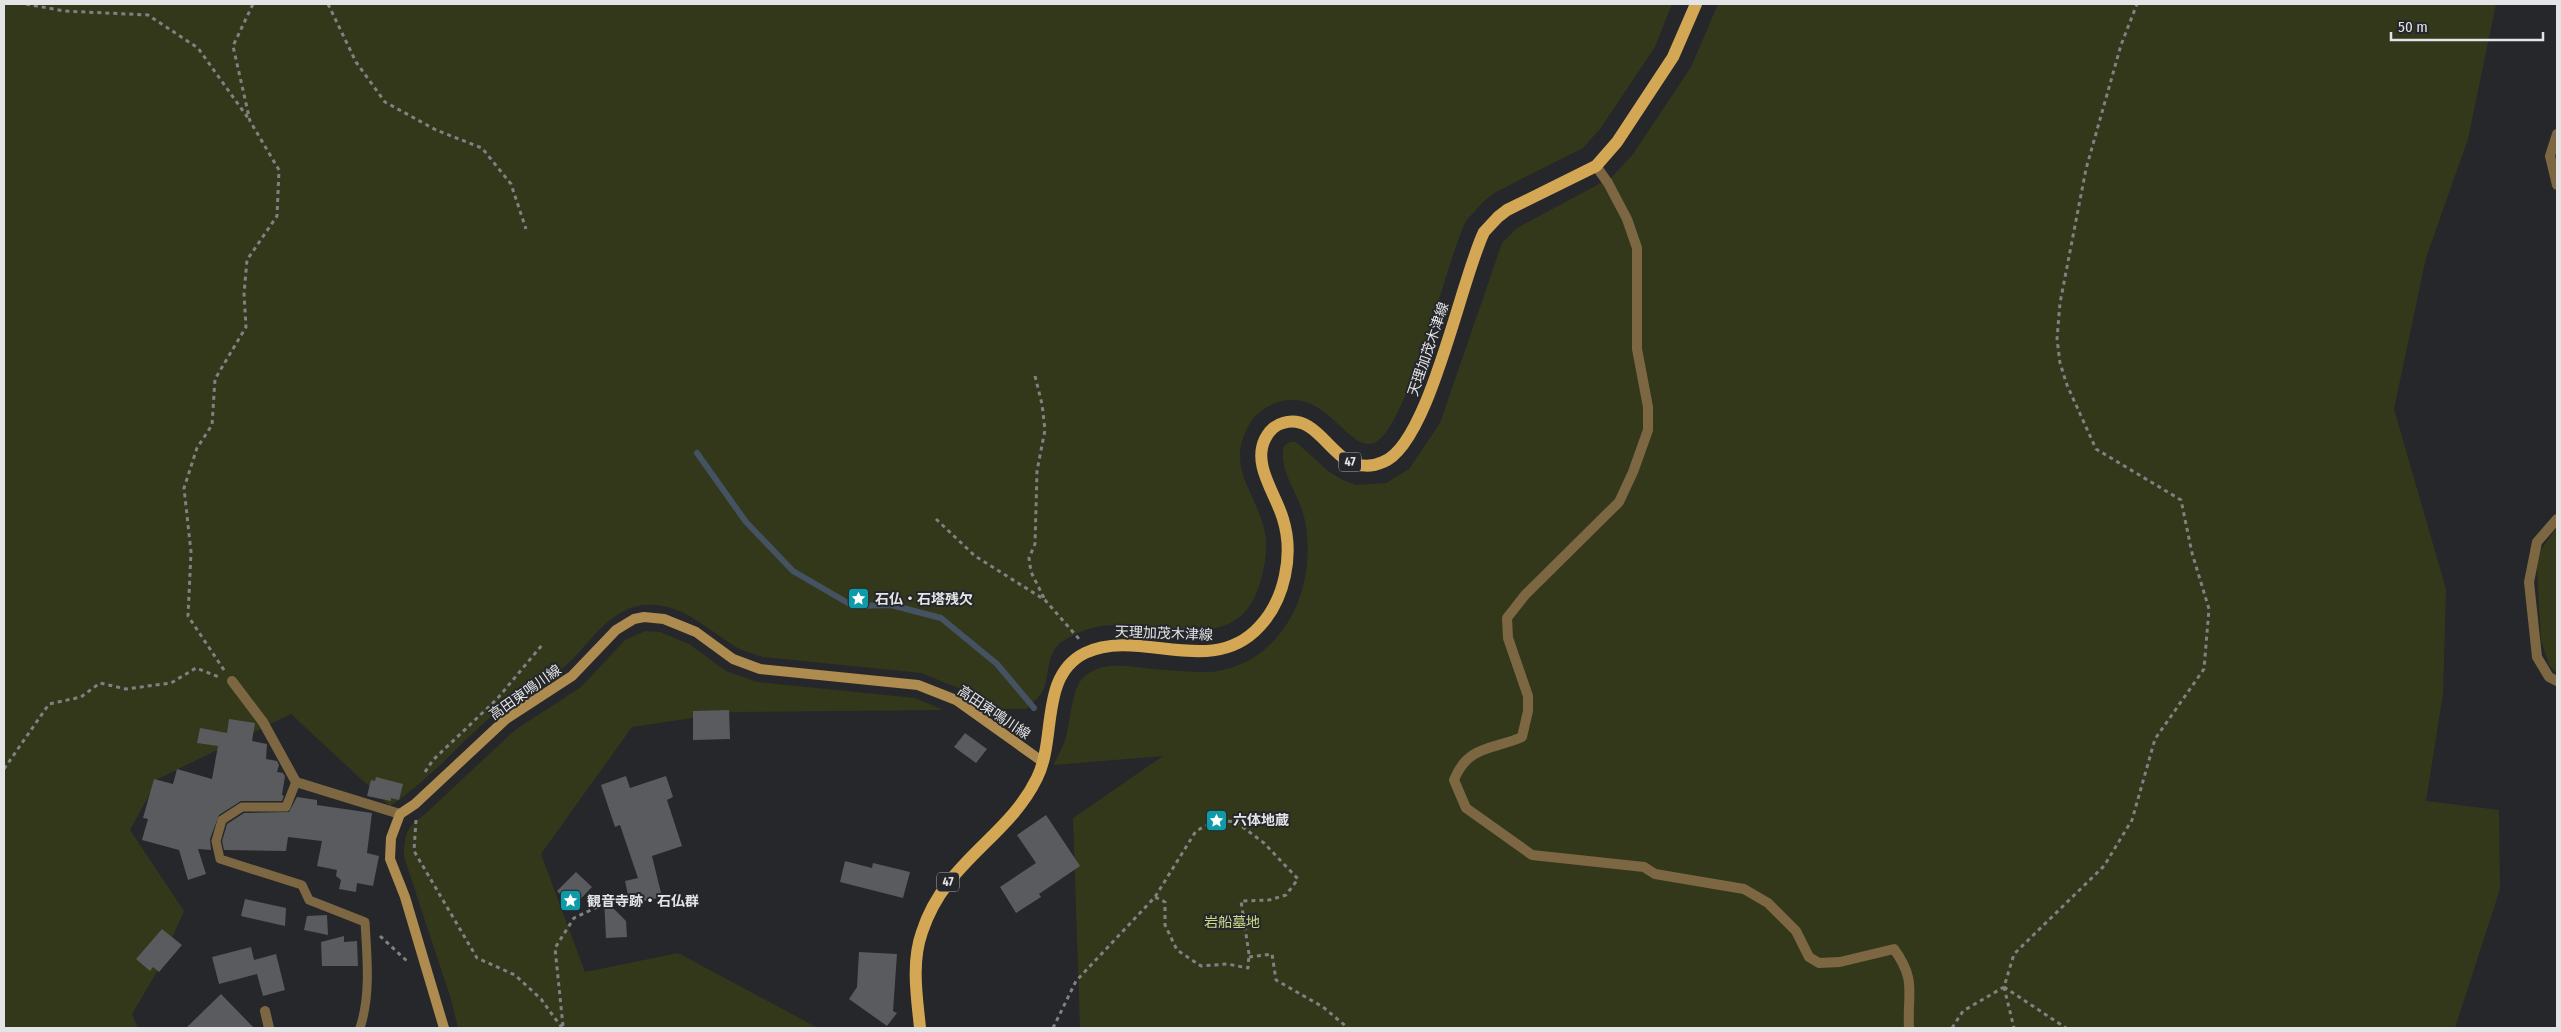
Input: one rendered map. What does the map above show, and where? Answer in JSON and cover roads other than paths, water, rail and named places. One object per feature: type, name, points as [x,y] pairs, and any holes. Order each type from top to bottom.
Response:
[{"type":"main road","name":"天理加茂木津線","points":[[920,1028],[915,975],[921,934],[936,898],[963,863],[1022,805],[1043,762],[1046,733],[1055,690],[1064,669],[1088,651],[1110,646],[1123,645],[1214,651],[1236,644],[1258,629],[1268,617],[1281,591],[1287,559],[1287,531],[1283,516],[1262,465],[1261,455],[1267,436],[1284,422],[1299,422],[1310,427],[1350,462],[1371,466],[1388,460],[1395,455],[1421,414],[1484,232],[1507,210],[1596,166],[1617,142],[1674,57],[1696,4]]},
{"type":"main road","name":"高田東鳴川線","points":[[400,814],[415,804],[506,719],[572,676],[616,630],[644,617],[664,619],[696,632],[733,659],[760,669],[918,685],[956,700],[1043,762]]},
{"type":"main road","points":[[400,814],[391,838],[390,859],[413,923],[444,1028]]},
{"type":"street","points":[[2557,134],[2550,156],[2557,185]]},
{"type":"street","points":[[1596,166],[1608,182],[1628,219],[1637,248],[1637,349],[1648,407],[1648,430],[1633,472],[1619,502],[1525,595],[1508,618],[1508,638],[1528,696],[1528,711],[1522,737],[1479,750],[1466,758],[1454,780],[1459,794],[1466,808],[1532,855],[1644,867],[1655,874],[1744,889],[1768,903],[1796,931],[1809,957],[1819,963],[1840,962],[1894,949],[1906,965],[1911,981],[1908,1004],[1909,1028]]},
{"type":"street","points":[[2557,519],[2537,542],[2529,582],[2537,657],[2550,676],[2557,681]]},
{"type":"street","points":[[232,681],[263,722],[296,782],[400,814]]},
{"type":"street","points":[[265,1011],[269,1028]]},
{"type":"lane","points":[[296,782],[286,807],[242,807],[222,820],[216,841],[220,859],[302,885],[309,900],[365,922],[367,968],[364,1017],[360,1028]]},
{"type":"waterway","points":[[697,453],[746,522],[793,571],[853,606],[891,605],[941,618],[997,664],[1034,708]]},
{"type":"place","name":"石仏・石塔残欠","points":[[859,599]]},
{"type":"place","name":"六体地蔵","points":[[1217,820]]},
{"type":"place","name":"観音寺跡・石仏群","points":[[571,901]]},
{"type":"park label","name":"岩船墓地","points":[[1232,922]]}]
